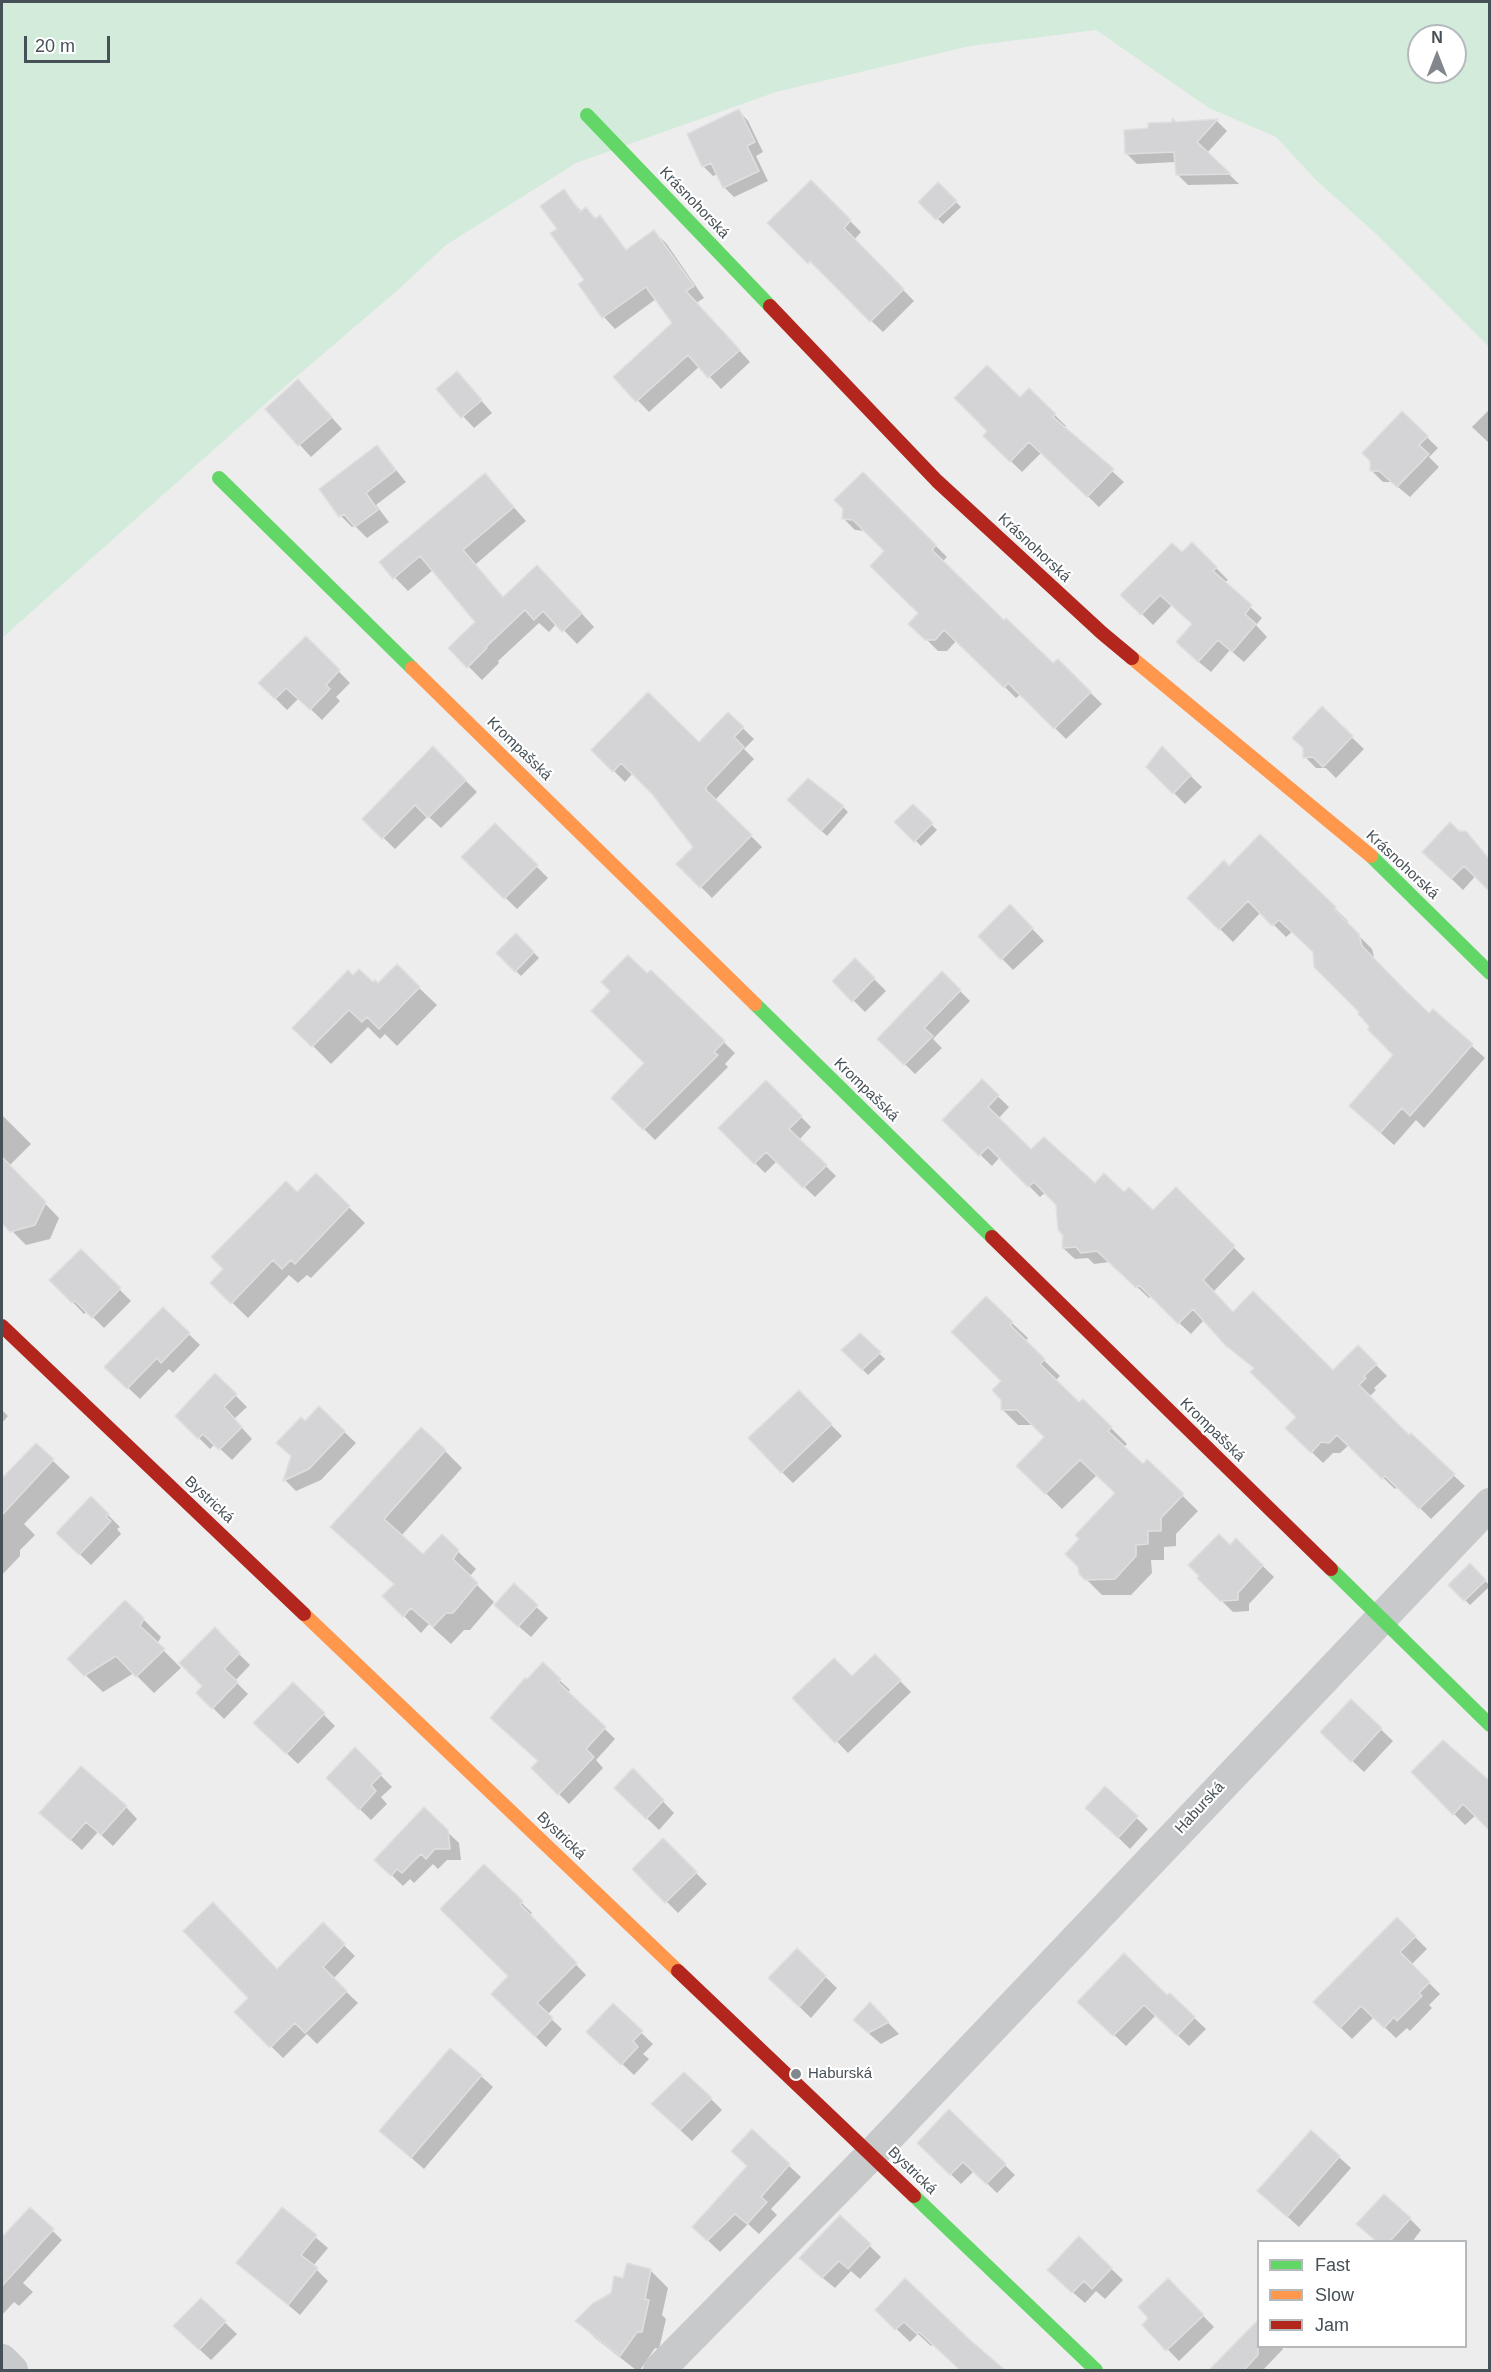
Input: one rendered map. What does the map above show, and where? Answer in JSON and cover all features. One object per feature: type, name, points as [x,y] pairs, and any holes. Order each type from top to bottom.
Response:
[{"type":"street","name":"Krásnohorská","points":[[587,115],[937,482],[1102,633],[1385,867],[1490,973]]},
{"type":"street","name":"Krompašská","points":[[219,478],[1490,1725]]},
{"type":"street","name":"Bystrická","points":[[2,1326],[1096,2370]]},
{"type":"street","name":"Haburská","points":[[659,2370],[872,2155],[1490,1504]]},
{"type":"street","points":[[2,2360],[12,2370]]},
{"type":"green space","points":[[2,2],[1489,2],[1489,347],[1374,232],[1317,181],[1276,137],[1209,108],[1096,30],[970,46],[776,92],[576,163],[446,245],[399,289],[282,389],[2,638]]},
{"type":"building","points":[[739,109],[755,142],[747,146],[759,171],[723,188],[711,163],[702,167],[687,134]]},
{"type":"building","points":[[1172,118],[1176,122],[1218,119],[1197,142],[1231,174],[1176,175],[1174,152],[1125,154],[1124,130],[1148,128],[1148,123],[1172,122]]},
{"type":"building","points":[[811,180],[851,220],[844,228],[904,289],[870,322],[810,261],[808,264],[767,223]]},
{"type":"building","points":[[938,182],[957,201],[936,220],[918,202]]},
{"type":"building","points":[[564,189],[580,212],[586,207],[595,219],[600,215],[626,250],[654,230],[694,286],[686,291],[740,350],[708,378],[688,355],[636,402],[613,377],[672,323],[646,287],[602,318],[578,284],[584,280],[550,233],[557,229],[540,206]]},
{"type":"building","points":[[987,365],[1020,397],[1029,388],[1056,414],[1053,417],[1114,469],[1087,497],[1029,442],[1010,462],[983,436],[987,431],[954,398]]},
{"type":"building","points":[[457,371],[482,400],[461,418],[436,389]]},
{"type":"building","points":[[298,379],[332,417],[298,446],[265,409]]},
{"type":"building","points":[[1402,411],[1428,436],[1419,445],[1429,454],[1397,487],[1379,471],[1370,471],[1370,461],[1362,453]]},
{"type":"building","points":[[377,445],[396,470],[366,493],[378,510],[355,527],[344,514],[339,517],[319,489]]},
{"type":"building","points":[[863,472],[936,545],[932,550],[1004,620],[1006,618],[1053,663],[1058,659],[1091,692],[1054,729],[1008,683],[1004,688],[944,630],[935,640],[925,640],[908,624],[918,613],[870,566],[884,551],[853,520],[842,519],[843,509],[834,500]]},
{"type":"building","points":[[485,473],[514,507],[463,550],[503,597],[537,565],[582,613],[562,632],[543,611],[534,620],[525,610],[467,668],[448,648],[475,622],[420,556],[393,579],[379,562]]},
{"type":"building","points":[[1192,542],[1217,567],[1213,571],[1252,605],[1245,614],[1256,624],[1232,652],[1218,640],[1198,662],[1176,642],[1192,624],[1160,595],[1141,615],[1120,595],[1172,543],[1182,552]]},
{"type":"building","points":[[306,636],[340,670],[326,685],[330,689],[310,710],[286,688],[275,699],[258,683]]},
{"type":"building","points":[[648,692],[699,742],[728,712],[744,727],[734,737],[744,747],[706,787],[706,790],[752,835],[700,888],[676,864],[693,847],[652,794],[621,763],[613,772],[591,750]]},
{"type":"building","points":[[1322,706],[1353,736],[1323,767],[1313,757],[1303,758],[1303,748],[1292,738]]},
{"type":"building","points":[[433,746],[466,780],[428,818],[415,805],[382,839],[362,819]]},
{"type":"building","points":[[1162,746],[1191,775],[1173,794],[1146,767]]},
{"type":"building","points":[[808,778],[844,806],[821,831],[787,800]]},
{"type":"building","points":[[913,804],[933,823],[914,842],[894,822]]},
{"type":"building","points":[[1450,822],[1459,831],[1466,831],[1490,860],[1490,892],[1464,866],[1451,879],[1422,852]]},
{"type":"building","points":[[495,823],[538,865],[504,899],[461,857]]},
{"type":"building","points":[[1260,834],[1336,907],[1334,909],[1359,934],[1362,946],[1404,989],[1429,1013],[1433,1009],[1473,1044],[1410,1116],[1402,1108],[1380,1133],[1349,1106],[1393,1055],[1368,1030],[1369,1026],[1358,1014],[1359,1012],[1314,967],[1313,952],[1279,920],[1272,926],[1248,901],[1219,930],[1187,898],[1224,860],[1229,866]]},
{"type":"building","points":[[1010,904],[1033,928],[1001,960],[978,936]]},
{"type":"building","points":[[516,933],[534,952],[515,972],[496,953]]},
{"type":"building","points":[[628,955],[647,973],[651,970],[725,1041],[714,1052],[718,1055],[643,1130],[611,1098],[644,1063],[591,1011],[610,991],[601,982]]},
{"type":"building","points":[[855,958],[875,978],[852,1002],[832,981]]},
{"type":"building","points":[[397,964],[420,987],[379,1029],[367,1017],[362,1022],[349,1010],[312,1047],[292,1028],[348,970],[353,975],[359,969],[373,982],[375,980],[378,983]]},
{"type":"building","points":[[942,971],[961,990],[924,1028],[933,1036],[904,1065],[877,1039]]},
{"type":"building","points":[[982,1079],[999,1095],[988,1107],[1031,1149],[1044,1137],[1095,1183],[1104,1173],[1124,1192],[1129,1187],[1153,1210],[1176,1187],[1235,1246],[1203,1280],[1233,1312],[1253,1291],[1333,1370],[1358,1345],[1377,1364],[1364,1376],[1366,1378],[1359,1385],[1409,1435],[1411,1433],[1455,1474],[1419,1509],[1385,1476],[1382,1479],[1337,1435],[1329,1443],[1321,1442],[1311,1453],[1285,1428],[1296,1417],[1250,1372],[1254,1368],[1225,1345],[1193,1309],[1178,1324],[1139,1285],[1136,1288],[1097,1251],[1081,1253],[1076,1247],[1062,1248],[1063,1235],[1058,1230],[1056,1205],[1034,1182],[1028,1187],[988,1147],[979,1156],[942,1120]]},
{"type":"building","points":[[766,1080],[802,1116],[789,1129],[827,1165],[803,1188],[766,1152],[754,1164],[718,1128]]},
{"type":"building","points":[[2,1157],[46,1202],[35,1225],[10,1232],[2,1223]]},
{"type":"building","points":[[316,1173],[350,1206],[295,1264],[291,1260],[282,1269],[273,1260],[231,1304],[210,1283],[223,1269],[211,1257],[286,1181],[297,1192]]},
{"type":"building","points":[[81,1249],[121,1288],[92,1318],[75,1301],[72,1303],[49,1280]]},
{"type":"building","points":[[986,1296],[1013,1322],[1010,1325],[1045,1359],[1040,1364],[1079,1402],[1083,1399],[1112,1427],[1108,1431],[1143,1464],[1147,1459],[1184,1494],[1161,1518],[1161,1531],[1148,1531],[1148,1544],[1136,1545],[1136,1556],[1115,1579],[1085,1580],[1079,1574],[1078,1567],[1065,1554],[1079,1539],[1075,1535],[1115,1493],[1080,1460],[1045,1494],[1016,1466],[1044,1437],[1017,1410],[1001,1410],[1001,1400],[992,1390],[1001,1381],[951,1332]]},
{"type":"building","points":[[163,1307],[190,1333],[161,1363],[157,1358],[127,1389],[104,1367]]},
{"type":"building","points":[[860,1333],[881,1352],[862,1370],[841,1350]]},
{"type":"building","points":[[215,1373],[237,1394],[224,1407],[242,1427],[219,1450],[203,1434],[198,1439],[175,1416]]},
{"type":"building","points":[[799,1390],[832,1424],[781,1473],[748,1438]]},
{"type":"building","points":[[319,1406],[345,1431],[309,1469],[283,1481],[291,1456],[276,1443],[301,1417],[305,1421]]},
{"type":"building","points":[[421,1427],[446,1450],[384,1519],[423,1554],[442,1534],[459,1550],[453,1559],[478,1583],[453,1613],[446,1613],[433,1627],[411,1608],[403,1617],[382,1596],[394,1584],[330,1527]]},
{"type":"building","points":[[36,1443],[54,1459],[2,1515],[2,1478]]},
{"type":"building","points":[[91,1496],[109,1514],[106,1517],[111,1521],[79,1555],[56,1533]]},
{"type":"building","points":[[1219,1534],[1230,1545],[1236,1538],[1263,1565],[1238,1593],[1238,1600],[1220,1601],[1197,1578],[1199,1576],[1188,1565]]},
{"type":"building","points":[[1470,1563],[1486,1580],[1464,1601],[1448,1585]]},
{"type":"building","points":[[514,1583],[538,1605],[518,1627],[494,1605]]},
{"type":"building","points":[[125,1600],[144,1618],[140,1626],[165,1649],[136,1677],[116,1656],[84,1676],[67,1659]]},
{"type":"building","points":[[215,1627],[240,1653],[224,1669],[238,1682],[212,1709],[196,1693],[202,1686],[179,1663]]},
{"type":"building","points":[[875,1654],[901,1680],[835,1743],[792,1698],[834,1658],[852,1676]]},
{"type":"building","points":[[543,1662],[561,1679],[558,1682],[606,1727],[586,1749],[594,1757],[558,1795],[531,1768],[538,1761],[490,1718],[525,1678],[527,1679]]},
{"type":"building","points":[[293,1682],[325,1713],[286,1754],[253,1723]]},
{"type":"building","points":[[1351,1699],[1382,1728],[1351,1762],[1320,1732]]},
{"type":"building","points":[[1443,1740],[1490,1781],[1490,1831],[1463,1804],[1453,1815],[1411,1772]]},
{"type":"building","points":[[355,1747],[382,1774],[371,1785],[376,1791],[359,1810],[326,1778]]},
{"type":"building","points":[[81,1766],[127,1806],[101,1835],[86,1822],[70,1840],[39,1813]]},
{"type":"building","points":[[633,1768],[664,1800],[646,1819],[614,1788]]},
{"type":"building","points":[[1105,1786],[1138,1816],[1118,1838],[1085,1808]]},
{"type":"building","points":[[424,1807],[448,1830],[450,1849],[435,1849],[426,1859],[421,1854],[402,1873],[397,1869],[391,1876],[374,1860]]},
{"type":"building","points":[[663,1838],[697,1872],[665,1903],[632,1869]]},
{"type":"building","points":[[484,1864],[523,1901],[520,1904],[577,1963],[537,2003],[553,2018],[535,2037],[491,1994],[508,1976],[440,1909]]},
{"type":"building","points":[[213,1902],[277,1969],[323,1922],[345,1944],[323,1967],[347,1991],[305,2033],[295,2023],[270,2048],[234,2012],[248,1998],[183,1931]]},
{"type":"building","points":[[1397,1917],[1416,1936],[1400,1952],[1430,1982],[1419,1993],[1422,1996],[1397,2021],[1394,2017],[1384,2028],[1361,2006],[1340,2028],[1313,2002]]},
{"type":"building","points":[[797,1948],[826,1976],[799,2007],[768,1978]]},
{"type":"building","points":[[1124,1953],[1167,1995],[1170,1993],[1195,2017],[1177,2036],[1144,2005],[1113,2036],[1077,2002]]},
{"type":"building","points":[[870,2002],[889,2022],[868,2033],[853,2020]]},
{"type":"building","points":[[613,2003],[643,2031],[633,2041],[638,2047],[621,2065],[586,2032]]},
{"type":"building","points":[[450,2048],[482,2075],[411,2158],[379,2131]]},
{"type":"building","points":[[684,2072],[712,2098],[680,2130],[651,2104]]},
{"type":"building","points":[[949,2109],[1006,2164],[986,2184],[963,2162],[950,2175],[917,2143]]},
{"type":"building","points":[[752,2129],[790,2164],[761,2197],[767,2202],[747,2224],[735,2214],[707,2241],[692,2227],[747,2166],[731,2151]]},
{"type":"building","points":[[1311,2130],[1340,2156],[1287,2217],[1257,2191]]},
{"type":"building","points":[[1384,2194],[1411,2218],[1391,2240],[1375,2240],[1356,2224]]},
{"type":"building","points":[[30,2207],[54,2229],[2,2286],[2,2237]]},
{"type":"building","points":[[282,2207],[317,2235],[301,2255],[318,2268],[288,2305],[236,2263]]},
{"type":"building","points":[[840,2215],[871,2244],[848,2269],[839,2261],[822,2278],[799,2258]]},
{"type":"building","points":[[1079,2236],[1112,2268],[1092,2289],[1084,2281],[1072,2293],[1047,2270]]},
{"type":"building","points":[[627,2263],[651,2269],[645,2299],[649,2300],[642,2332],[637,2332],[620,2356],[575,2321],[592,2304],[611,2293],[614,2276],[623,2278]]},
{"type":"building","points":[[905,2278],[1005,2370],[960,2370],[919,2332],[917,2334],[904,2322],[895,2330],[875,2310]]},
{"type":"building","points":[[1168,2278],[1204,2315],[1166,2351],[1142,2325],[1148,2318],[1138,2307]]},
{"type":"building","points":[[201,2298],[226,2321],[199,2350],[173,2326]]},
{"type":"building","points":[[1257,2321],[1258,2355],[1244,2370],[1209,2370]]},
{"type":"traffic: fast","points":[[587,115],[770,306]]},
{"type":"traffic: fast","points":[[219,478],[412,668]]},
{"type":"traffic: fast","points":[[1371,856],[1490,973]]},
{"type":"traffic: fast","points":[[755,1004],[992,1237]]},
{"type":"traffic: fast","points":[[1331,1569],[1490,1725]]},
{"type":"traffic: fast","points":[[914,2196],[1096,2370]]},
{"type":"traffic: slow","points":[[1132,658],[1371,856]]},
{"type":"traffic: slow","points":[[412,668],[755,1004]]},
{"type":"traffic: slow","points":[[304,1614],[678,1971]]},
{"type":"traffic: jam","points":[[770,306],[937,481],[1132,658]]},
{"type":"traffic: jam","points":[[992,1237],[1331,1569]]},
{"type":"traffic: jam","points":[[2,1326],[304,1614]]},
{"type":"traffic: jam","points":[[678,1971],[914,2196]]},
{"type":"place","name":"Haburská","points":[[796,2074]]}]
